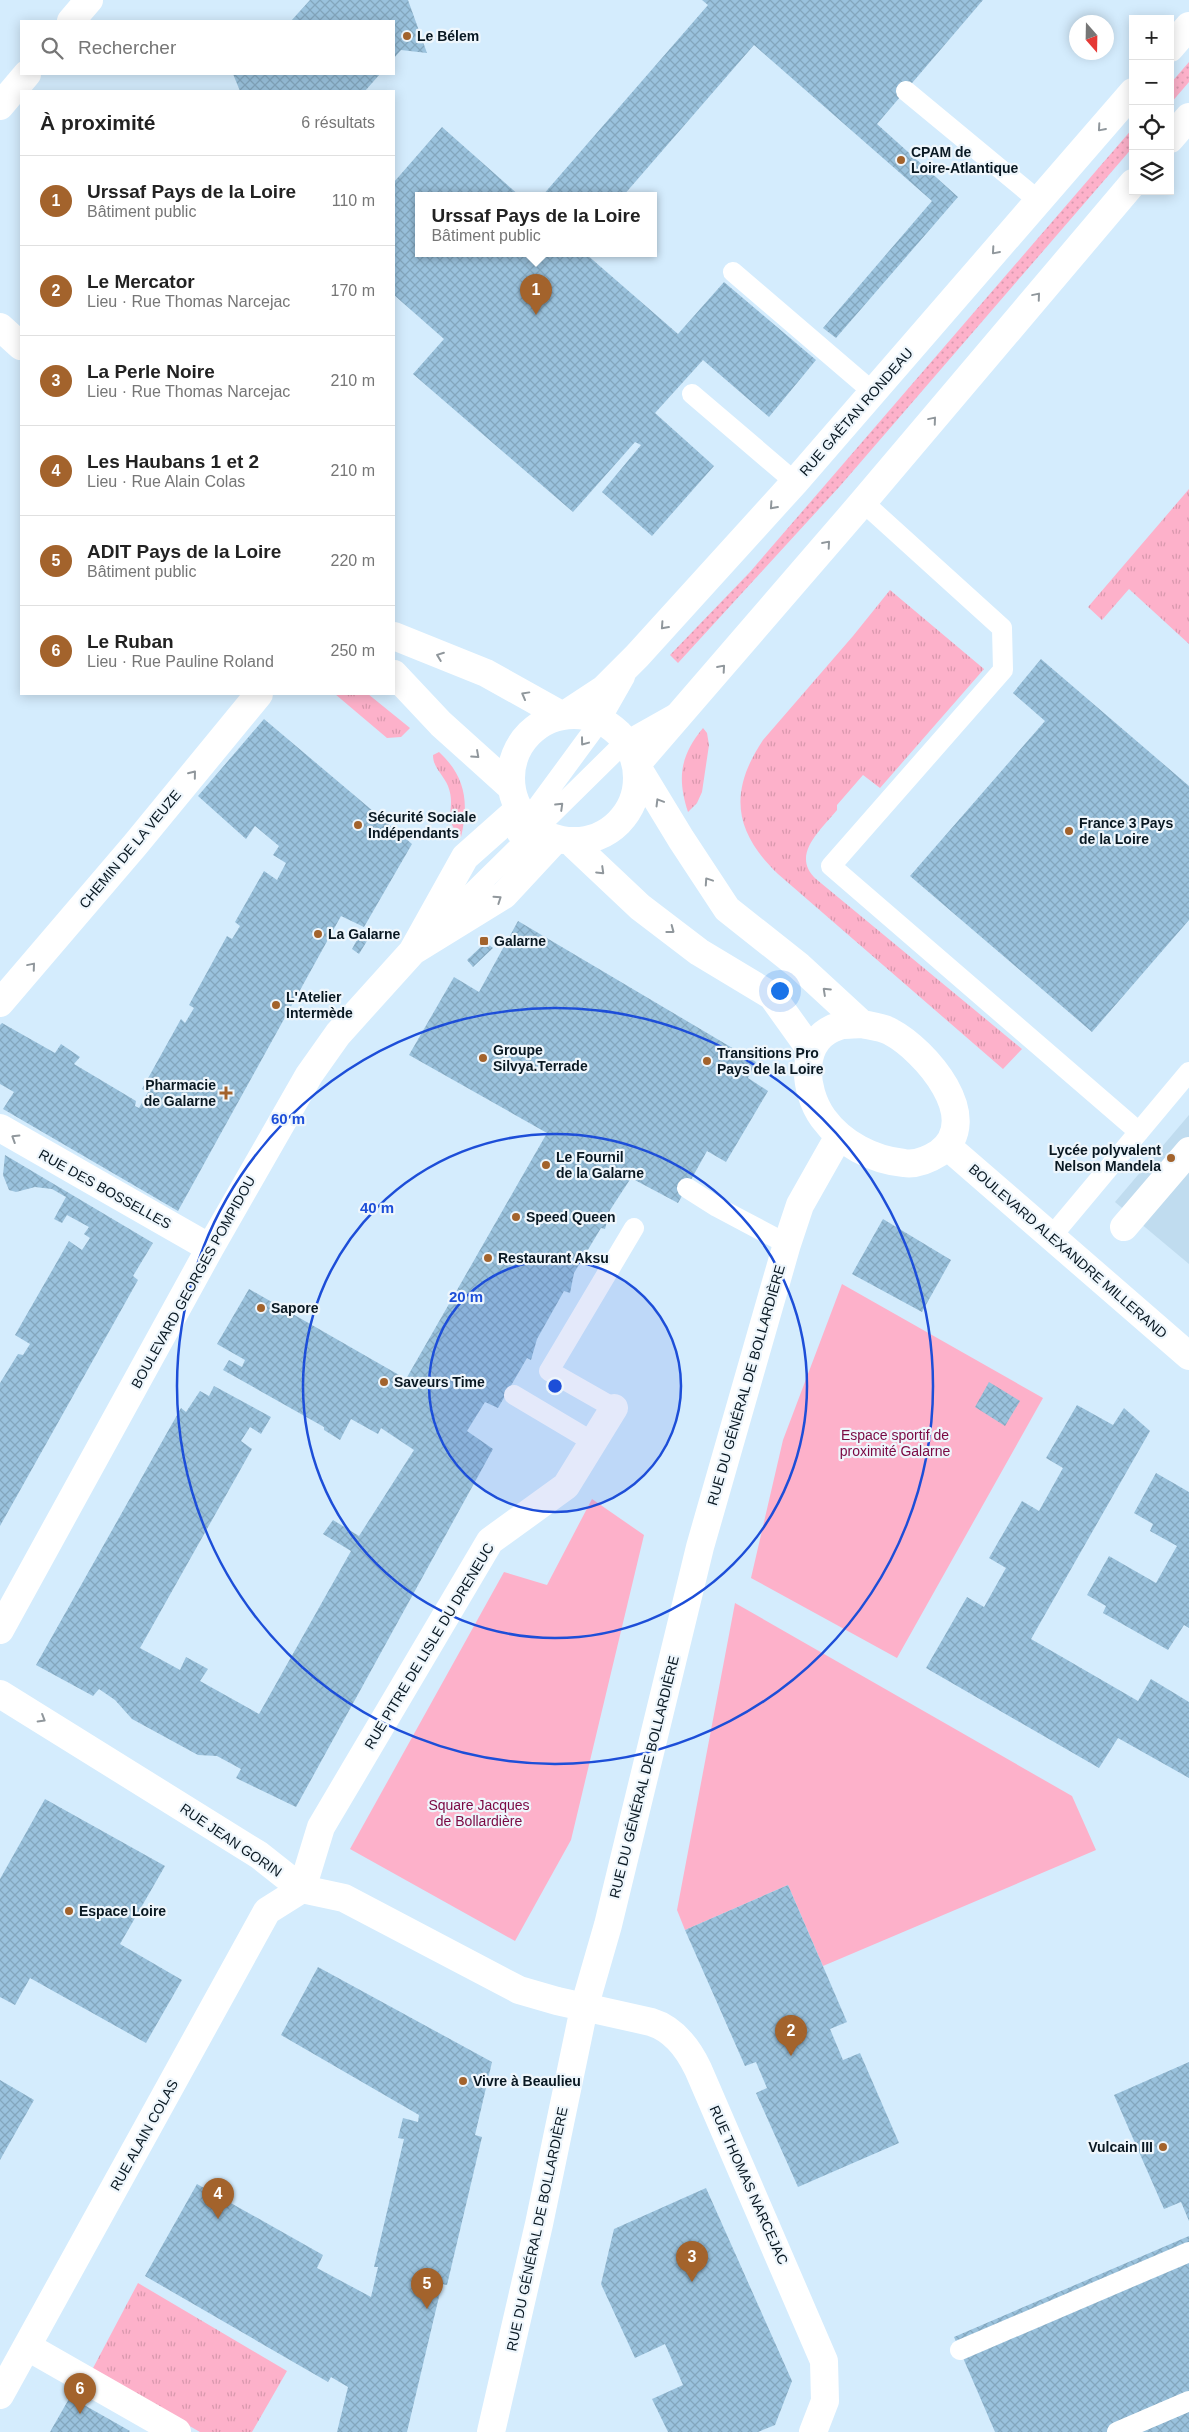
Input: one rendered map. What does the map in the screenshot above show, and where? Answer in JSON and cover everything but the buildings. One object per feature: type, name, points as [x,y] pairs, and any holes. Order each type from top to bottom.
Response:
[{"type":"street","points":[[72,20],[89,0]]},
{"type":"street","points":[[1174,43],[1189,26]]},
{"type":"street","points":[[0,106],[26,75]]},
{"type":"street","name":"RUE GAËTAN RONDEAU","points":[[563,716],[604,689],[637,656],[795,482],[1129,97]]},
{"type":"street","points":[[1174,134],[1189,117]]},
{"type":"street","points":[[631,753],[690,704],[864,502],[1129,188]]},
{"type":"street","points":[[395,636],[486,673],[563,716]]},
{"type":"street","points":[[395,675],[536,821],[640,907],[699,952],[772,996],[810,1050]]},
{"type":"street","name":"CHEMIN DE LA VEUZE","points":[[0,1003],[258,695]]},
{"type":"street","points":[[536,821],[512,766],[520,746],[534,729],[563,716],[582,715],[600,721],[615,729],[681,839],[727,909],[800,966],[862,1024]]},
{"type":"street","points":[[536,821],[596,838],[618,825],[627,815],[637,791],[631,753]]},
{"type":"street","name":"BOULEVARD GEORGES POMPIDOU","points":[[0,1630],[210,1248],[309,1075],[338,1034],[412,952],[465,857],[536,821]]},
{"type":"street","name":"BOULEVARD GEORGES POMPIDOU","points":[[412,952],[504,895],[536,821]]},
{"type":"street","points":[[862,1024],[889,1031],[903,1039],[935,1068],[947,1088],[955,1125],[947,1146],[928,1160],[911,1164],[879,1158],[839,1136],[823,1118],[814,1102],[808,1082],[807,1066],[810,1050],[821,1037],[838,1026],[862,1024]]},
{"type":"street","name":"RUE DES BOSSELLES","points":[[0,1128],[210,1248]]},
{"type":"street","name":"RUE DU GÉNÉRAL DE BOLLARDIÈRE","points":[[497,2430],[584,2008],[608,1924],[700,1547],[787,1244],[800,1205],[839,1136]]},
{"type":"street","name":"BOULEVARD ALEXANDRE MILLERAND","points":[[947,1146],[1189,1356]]},
{"type":"street","points":[[1124,1227],[1189,1152]]},
{"type":"street","name":"RUE PITRE DE LISLE DU DRENEUC","points":[[302,1889],[321,1827],[490,1541],[566,1486],[614,1408]]},
{"type":"street","name":"RUE JEAN GORIN","points":[[0,1694],[259,1855],[302,1889],[344,1898],[519,1990],[584,2008]]},
{"type":"street","name":"RUE ALAIN COLAS","points":[[0,2395],[267,1911],[302,1889]]},
{"type":"street","name":"RUE THOMAS NARCEJAC","points":[[584,2008],[660,2025],[674,2034],[689,2051],[824,2361],[825,2401],[813,2432]]},
{"type":"street","points":[[28,2346],[177,2432]]},
{"type":"lane","points":[[906,90],[1038,201]]},
{"type":"lane","points":[[733,272],[873,392]]},
{"type":"lane","points":[[692,394],[795,482]]},
{"type":"lane","points":[[864,502],[1002,628],[1003,670],[831,866],[1139,1132]]},
{"type":"lane","points":[[412,952],[487,877],[536,821],[600,721],[637,656]]},
{"type":"lane","points":[[536,821],[631,753]]},
{"type":"lane","points":[[1051,1237],[1189,1072]]},
{"type":"lane","points":[[687,1188],[717,1207],[787,1244]]},
{"type":"lane","points":[[614,1408],[549,1371],[634,1228]]},
{"type":"lane","points":[[514,1395],[594,1442]]},
{"type":"lane","points":[[960,2350],[1189,2252]]},
{"type":"lane","points":[[1117,2432],[1189,2401]]},
{"type":"shaded area","name":"Lycée polyvalent Nelson Mandela","points":[[1189,1115],[1189,1264],[1115,1202]]},
{"type":"green space","points":[[1189,62],[1189,82],[1174,99],[1174,79]]},
{"type":"green space","points":[[1129,133],[1129,152],[840,486],[678,663],[670,655],[750,572]]},
{"type":"green space","points":[[1189,489],[1189,644],[1129,589],[1102,620],[1088,607]]},
{"type":"green space","points":[[890,590],[984,669],[880,788],[863,775],[837,805],[837,810],[816,834],[807,852],[806,861],[809,870],[816,879],[1022,1049],[1003,1069],[778,874],[763,858],[752,842],[741,810],[741,793],[745,776],[763,740]]},
{"type":"green space","points":[[336,695],[369,695],[410,728],[401,737],[387,738]]},
{"type":"green space","points":[[703,728],[707,733],[709,745],[702,792],[697,803],[688,812],[682,788],[683,768],[689,748]]},
{"type":"green space","points":[[439,752],[455,771],[463,791],[465,813],[461,837],[450,819],[451,801],[448,786],[433,760],[433,755]]},
{"type":"green space","name":"Espace sportif de proximité Galarne","points":[[842,1284],[1043,1398],[897,1658],[751,1578],[783,1440]]},
{"type":"green space","name":"Square Jacques de Bollardière","points":[[592,1499],[644,1535],[571,1840],[515,1941],[350,1849],[504,1572],[547,1585]]},
{"type":"green space","points":[[735,1603],[1072,1796],[1096,1850],[823,1966],[788,1885],[685,1930],[677,1910]]},
{"type":"green space","points":[[138,2283],[287,2371],[252,2432],[200,2432],[92,2370]]},
{"type":"place","name":"Le Bélem","points":[[407,36]]},
{"type":"place","name":"CPAM de Loire-Atlantique","points":[[901,160]]},
{"type":"place","name":"Urssaf Pays de la Loire","points":[[536,315]]},
{"type":"place","name":"Sécurité Sociale Indépendants","points":[[358,825]]},
{"type":"place","name":"France 3 Pays de la Loire","points":[[1069,831]]},
{"type":"place","name":"La Galarne","points":[[318,934]]},
{"type":"place","name":"Galarne","points":[[484,941]]},
{"type":"place","name":"L'Atelier Intermède","points":[[276,1005]]},
{"type":"place","name":"Groupe Silvya.Terrade","points":[[483,1058]]},
{"type":"place","name":"Transitions Pro Pays de la Loire","points":[[707,1061]]},
{"type":"place","name":"Pharmacie de Galarne","points":[[226,1093]]},
{"type":"place","name":"Lycée polyvalent Nelson Mandela","points":[[1171,1158]]},
{"type":"place","name":"Le Fournil de la Galarne","points":[[546,1165]]},
{"type":"place","name":"Speed Queen","points":[[516,1217]]},
{"type":"place","name":"Restaurant Aksu","points":[[488,1258]]},
{"type":"place","name":"Sapore","points":[[261,1308]]},
{"type":"place","name":"Saveurs Time","points":[[384,1382]]},
{"type":"place","name":"Espace Loire","points":[[69,1911]]},
{"type":"place","name":"Le Mercator","points":[[791,2056]]},
{"type":"place","name":"Vivre à Beaulieu","points":[[463,2081]]},
{"type":"place","name":"Vulcain III","points":[[1163,2147]]},
{"type":"place","name":"Les Haubans 1 et 2","points":[[218,2219]]},
{"type":"place","name":"La Perle Noire","points":[[692,2282]]},
{"type":"place","name":"ADIT Pays de la Loire","points":[[427,2309]]},
{"type":"place","name":"Le Ruban","points":[[80,2414]]}]
